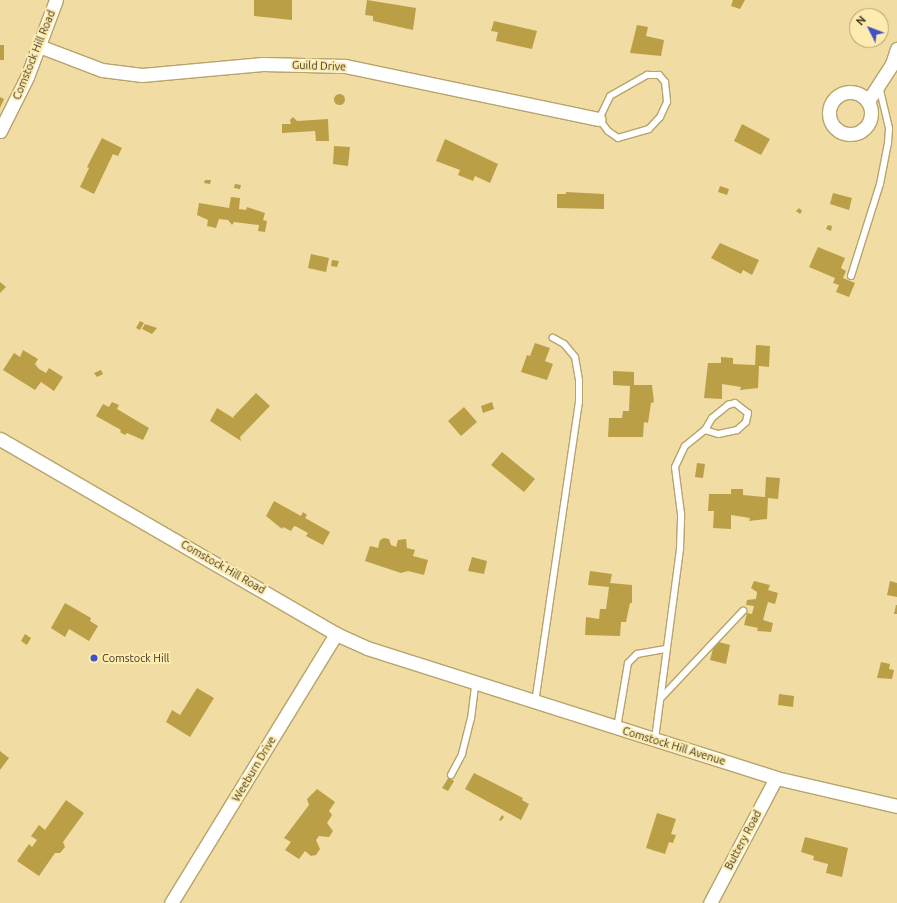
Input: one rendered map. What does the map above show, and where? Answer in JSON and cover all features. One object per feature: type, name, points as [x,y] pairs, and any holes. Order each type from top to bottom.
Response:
[{"type":"street","name":"Comstock Hill Road","points":[[0,131],[39,46],[56,0]]},
{"type":"street","name":"Guild Drive","points":[[39,46],[102,70],[142,76],[263,64],[345,66],[599,119]]},
{"type":"street","points":[[868,101],[892,64],[897,49]]},
{"type":"street","name":"Comstock Hill Road","points":[[0,439],[336,634],[379,653],[454,678]]},
{"type":"street","name":"Weeburn Drive","points":[[171,903],[336,634]]},
{"type":"street","name":"Comstock Hill Avenue","points":[[454,678],[655,739],[776,778],[897,806]]},
{"type":"street","name":"Buttery Road","points":[[710,903],[776,778]]},
{"type":"lane","points":[[647,75],[659,75],[665,82],[667,102],[660,118],[649,129],[618,138],[608,131],[599,119],[610,96],[627,84],[647,75]]},
{"type":"lane","points":[[851,276],[880,184],[888,143],[889,128],[879,84]]},
{"type":"lane","points":[[535,703],[578,402],[579,380],[574,357],[570,349],[553,338]]},
{"type":"lane","points":[[655,739],[662,698],[666,649],[680,548],[681,514],[675,467],[686,446],[705,430],[712,418],[728,405],[735,403],[748,413],[746,422],[737,430],[718,434],[705,430]]},
{"type":"lane","points":[[662,698],[743,611]]},
{"type":"lane","points":[[617,728],[628,663],[637,654],[666,649]]},
{"type":"lane","points":[[451,776],[462,754],[471,719],[475,684]]},
{"type":"building","points":[[254,0],[292,0],[292,20],[254,16]]},
{"type":"building","points":[[367,0],[416,8],[413,30],[373,21],[373,16],[365,15]]},
{"type":"building","points":[[733,0],[745,0],[740,9],[731,6]]},
{"type":"building","points":[[494,21],[537,31],[532,49],[496,41],[498,32],[491,31]]},
{"type":"building","points":[[637,25],[648,27],[646,36],[664,40],[661,56],[630,53]]},
{"type":"building","points":[[0,45],[4,45],[4,60],[0,60]]},
{"type":"building","points":[[339,93],[343,95],[345,99],[343,103],[339,105],[335,103],[333,99],[335,95]]},
{"type":"building","points":[[0,97],[4,99],[0,108]]},
{"type":"building","points":[[293,117],[297,121],[328,119],[329,141],[316,141],[315,131],[282,133],[282,124],[291,124],[290,120]]},
{"type":"building","points":[[742,124],[770,139],[761,155],[734,141]]},
{"type":"building","points":[[102,138],[122,148],[118,156],[113,154],[94,194],[80,187],[89,168],[87,167]]},
{"type":"building","points":[[445,139],[498,164],[490,183],[475,176],[473,181],[458,175],[460,170],[436,161]]},
{"type":"building","points":[[334,146],[350,147],[348,166],[333,164]]},
{"type":"building","points":[[205,180],[211,180],[210,184],[204,183]]},
{"type":"building","points":[[235,184],[241,185],[240,189],[234,188]]},
{"type":"building","points":[[720,186],[729,189],[727,195],[718,192]]},
{"type":"building","points":[[566,192],[604,194],[604,209],[557,208],[557,194],[566,194]]},
{"type":"building","points":[[833,193],[852,198],[849,210],[830,204]]},
{"type":"building","points":[[231,197],[240,198],[239,209],[246,210],[247,207],[265,213],[263,220],[267,221],[265,232],[258,231],[259,225],[234,222],[232,225],[228,220],[219,219],[216,228],[207,226],[208,220],[197,215],[199,203],[229,208]]},
{"type":"building","points":[[799,208],[802,211],[800,214],[796,211]]},
{"type":"building","points":[[828,225],[832,226],[831,231],[826,229]]},
{"type":"building","points":[[720,243],[759,260],[752,275],[743,270],[741,274],[711,258]]},
{"type":"building","points":[[818,247],[845,258],[841,268],[846,271],[843,278],[855,283],[849,297],[836,292],[839,285],[833,283],[835,278],[809,267]]},
{"type":"building","points":[[311,254],[329,258],[326,272],[308,268]]},
{"type":"building","points":[[332,260],[339,261],[337,267],[331,266]]},
{"type":"building","points":[[0,282],[6,287],[0,293]]},
{"type":"building","points":[[140,321],[144,323],[140,330],[136,328]]},
{"type":"building","points":[[145,324],[157,328],[152,334],[142,329]]},
{"type":"building","points":[[535,343],[550,348],[545,361],[553,364],[547,380],[521,372],[527,355],[530,356]]},
{"type":"building","points":[[756,345],[770,346],[769,367],[759,366],[758,388],[740,390],[741,387],[722,384],[722,399],[704,398],[708,363],[721,363],[721,357],[733,358],[733,364],[755,365]]},
{"type":"building","points":[[23,350],[38,359],[35,364],[39,369],[46,373],[49,368],[63,377],[54,391],[41,382],[35,390],[3,370],[14,353],[20,357]]},
{"type":"building","points":[[101,370],[103,374],[97,377],[94,373]]},
{"type":"building","points":[[613,371],[634,372],[634,385],[652,385],[654,402],[651,403],[648,423],[644,422],[643,437],[608,437],[609,418],[622,418],[623,411],[629,411],[630,386],[613,385]]},
{"type":"building","points":[[256,393],[270,406],[240,437],[241,441],[210,421],[217,408],[235,419],[233,417]]},
{"type":"building","points":[[112,402],[119,405],[117,409],[149,428],[143,440],[127,433],[125,435],[120,432],[121,430],[96,416],[103,404],[109,407]]},
{"type":"building","points":[[492,402],[494,409],[483,413],[481,406]]},
{"type":"building","points":[[464,407],[477,422],[461,436],[448,421]]},
{"type":"building","points":[[502,452],[535,479],[524,492],[491,465]]},
{"type":"building","points":[[697,463],[705,464],[703,478],[695,477]]},
{"type":"building","points":[[766,477],[780,478],[778,499],[768,498],[767,519],[749,521],[750,518],[731,515],[731,529],[713,528],[714,511],[708,511],[709,494],[731,494],[731,489],[743,489],[743,495],[765,497]]},
{"type":"building","points":[[274,501],[301,516],[303,512],[307,515],[305,518],[330,532],[323,545],[306,536],[308,533],[297,527],[294,526],[291,531],[283,527],[282,529],[266,516]]},
{"type":"building","points":[[384,538],[389,539],[391,545],[396,547],[398,540],[406,539],[407,548],[415,550],[413,556],[428,560],[424,575],[408,571],[401,573],[365,561],[370,546],[378,548],[380,540]]},
{"type":"building","points":[[472,557],[487,561],[484,574],[468,571]]},
{"type":"building","points":[[590,571],[612,574],[610,583],[632,585],[632,603],[630,603],[626,622],[621,622],[620,636],[585,635],[586,617],[599,619],[600,609],[606,609],[609,587],[588,585]]},
{"type":"building","points":[[754,581],[770,585],[768,590],[778,593],[775,604],[768,602],[763,620],[773,623],[771,632],[757,631],[758,628],[744,625],[747,613],[752,614],[754,606],[746,605],[747,600],[756,599],[757,592],[751,588]]},
{"type":"building","points":[[890,581],[897,583],[897,597],[887,595]]},
{"type":"building","points":[[65,603],[91,618],[90,621],[98,626],[89,641],[69,629],[65,637],[51,628]]},
{"type":"building","points":[[896,605],[897,614],[894,614]]},
{"type":"building","points":[[25,634],[31,638],[27,645],[21,641]]},
{"type":"building","points":[[715,641],[730,645],[726,664],[710,660]]},
{"type":"building","points":[[881,662],[890,664],[889,669],[894,670],[892,679],[877,678]]},
{"type":"building","points":[[197,688],[214,698],[190,737],[166,722],[172,710],[180,715]]},
{"type":"building","points":[[779,694],[794,696],[793,707],[778,705]]},
{"type":"building","points":[[0,751],[9,758],[0,770]]},
{"type":"building","points":[[474,773],[523,798],[522,800],[529,804],[521,820],[465,789]]},
{"type":"building","points":[[449,777],[454,781],[448,791],[442,788]]},
{"type":"building","points":[[317,789],[335,802],[329,811],[332,815],[327,823],[333,831],[329,837],[319,836],[316,840],[320,849],[316,855],[311,856],[305,851],[299,859],[285,850],[291,842],[284,838],[309,805],[307,799]]},
{"type":"building","points":[[66,800],[84,813],[63,842],[65,847],[60,853],[55,853],[39,876],[17,861],[29,844],[32,847],[37,840],[31,836],[39,825],[45,830]]},
{"type":"building","points":[[657,813],[676,819],[671,834],[676,835],[673,843],[669,842],[665,854],[646,848]]},
{"type":"building","points":[[502,815],[504,817],[501,821],[499,820]]},
{"type":"building","points":[[805,837],[848,848],[842,877],[826,873],[828,864],[813,860],[814,856],[801,852]]},
{"type":"place","name":"Comstock Hill","points":[[94,658]]}]
